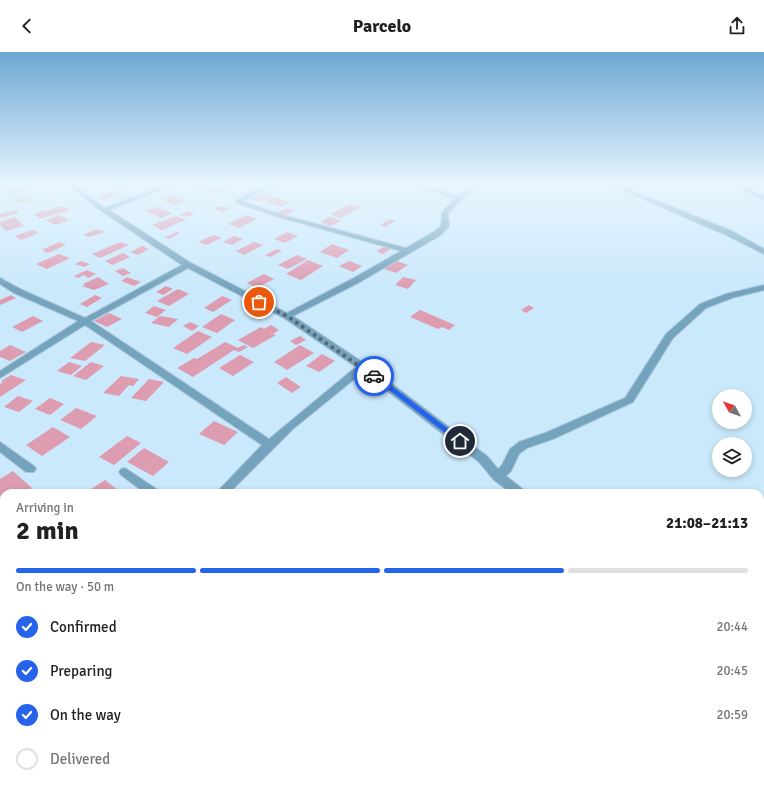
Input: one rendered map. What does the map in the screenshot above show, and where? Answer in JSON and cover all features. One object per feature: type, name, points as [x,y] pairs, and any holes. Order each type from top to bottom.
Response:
[{"type":"street","points":[[118,219],[188,265],[287,316],[363,367],[483,459],[498,477],[514,489]]},
{"type":"street","points":[[293,219],[408,251]]},
{"type":"street","points":[[287,316],[408,251],[438,233],[445,226],[445,219]]},
{"type":"street","points":[[696,219],[729,233],[764,252]]},
{"type":"street","points":[[0,375],[85,321],[188,265]]},
{"type":"street","points":[[0,280],[17,291],[85,321],[270,445]]},
{"type":"street","points":[[498,477],[507,468],[514,452],[523,444],[549,436],[629,400],[669,336],[703,306],[729,296],[764,287]]},
{"type":"street","points":[[226,489],[270,445],[322,398],[363,367]]},
{"type":"street","points":[[0,446],[30,469]]},
{"type":"street","points":[[125,472],[148,489]]},
{"type":"building","points":[[8,219],[17,219],[24,226],[6,231],[0,225],[0,222]]},
{"type":"building","points":[[68,219],[69,220],[55,225],[46,220]]},
{"type":"building","points":[[167,219],[186,220],[162,230],[152,225]]},
{"type":"building","points":[[237,219],[256,219],[239,228],[228,224]]},
{"type":"building","points":[[325,219],[341,221],[330,226],[320,222]]},
{"type":"building","points":[[389,219],[396,221],[385,227],[380,225]]},
{"type":"building","points":[[97,229],[105,232],[89,237],[83,235]]},
{"type":"building","points":[[33,230],[39,233],[21,240],[15,236]]},
{"type":"building","points":[[177,232],[180,233],[169,239],[165,237]]},
{"type":"building","points":[[287,232],[298,236],[285,243],[274,239]]},
{"type":"building","points":[[214,235],[222,238],[207,245],[198,242]]},
{"type":"building","points":[[234,236],[243,239],[232,245],[223,242]]},
{"type":"building","points":[[59,242],[66,245],[48,253],[42,250]]},
{"type":"building","points":[[120,242],[129,245],[100,258],[92,254]]},
{"type":"building","points":[[254,242],[263,245],[244,255],[236,251]]},
{"type":"building","points":[[332,244],[349,250],[337,258],[320,252]]},
{"type":"building","points":[[142,246],[149,249],[138,255],[130,252]]},
{"type":"building","points":[[386,246],[392,248],[383,254],[376,251]]},
{"type":"building","points":[[277,249],[282,251],[270,257],[265,255]]},
{"type":"building","points":[[123,253],[130,257],[112,265],[105,261]]},
{"type":"building","points":[[59,254],[70,258],[47,269],[36,264]]},
{"type":"building","points":[[297,255],[307,259],[288,269],[278,265]]},
{"type":"building","points":[[308,260],[323,266],[301,280],[286,274]]},
{"type":"building","points":[[81,261],[90,264],[84,267],[75,264]]},
{"type":"building","points":[[349,261],[362,266],[353,272],[339,266]]},
{"type":"building","points":[[397,261],[408,265],[396,273],[384,269]]},
{"type":"building","points":[[123,268],[131,273],[123,276],[115,271]]},
{"type":"building","points":[[87,270],[96,274],[88,278],[84,275],[78,278],[74,276]]},
{"type":"building","points":[[264,274],[274,279],[257,288],[247,283]]},
{"type":"building","points":[[98,277],[109,284],[94,290],[82,286],[85,285],[83,284]]},
{"type":"building","points":[[127,277],[141,282],[134,286],[121,281]]},
{"type":"building","points":[[403,277],[416,280],[408,289],[395,285]]},
{"type":"building","points":[[166,286],[173,289],[163,295],[156,292]]},
{"type":"building","points":[[178,289],[189,294],[169,306],[157,301]]},
{"type":"building","points":[[11,295],[16,298],[0,305],[0,300]]},
{"type":"building","points":[[95,295],[102,298],[87,307],[80,304]]},
{"type":"building","points":[[222,296],[232,300],[213,312],[204,308]]},
{"type":"building","points":[[529,305],[534,308],[526,313],[521,310]]},
{"type":"building","points":[[154,306],[166,310],[157,317],[145,313]]},
{"type":"building","points":[[420,310],[455,325],[449,330],[442,327],[438,329],[410,317]]},
{"type":"building","points":[[109,313],[122,319],[107,327],[94,321]]},
{"type":"building","points":[[221,314],[235,320],[217,333],[202,327]]},
{"type":"building","points":[[33,316],[43,321],[22,332],[12,327]]},
{"type":"building","points":[[160,316],[178,319],[169,327],[151,323]]},
{"type":"building","points":[[190,322],[199,326],[192,331],[183,326]]},
{"type":"building","points":[[271,325],[279,330],[273,334],[276,335],[253,348],[238,340],[261,327],[264,329]]},
{"type":"building","points":[[198,331],[212,337],[187,354],[173,348]]},
{"type":"building","points":[[300,336],[306,340],[296,345],[290,341]]},
{"type":"building","points":[[91,342],[105,345],[85,361],[70,358]]},
{"type":"building","points":[[225,342],[238,348],[244,345],[248,347],[239,352],[234,350],[193,377],[177,368],[194,358],[197,359]]},
{"type":"building","points":[[10,345],[26,352],[10,361],[0,357],[0,351]]},
{"type":"building","points":[[300,345],[314,353],[287,370],[274,362]]},
{"type":"building","points":[[322,354],[335,361],[319,372],[306,366]]},
{"type":"building","points":[[240,355],[254,362],[233,376],[219,368]]},
{"type":"building","points":[[69,362],[82,366],[71,375],[57,371]]},
{"type":"building","points":[[91,362],[104,366],[86,380],[73,376]]},
{"type":"building","points":[[11,375],[26,380],[0,397],[0,384],[3,382],[1,381]]},
{"type":"building","points":[[121,376],[139,379],[133,386],[129,385],[119,396],[103,393]]},
{"type":"building","points":[[286,377],[301,387],[292,393],[277,383]]},
{"type":"building","points":[[149,379],[164,382],[146,401],[131,398]]},
{"type":"building","points":[[18,396],[33,401],[19,412],[4,407]]},
{"type":"building","points":[[50,398],[64,404],[50,415],[35,409]]},
{"type":"building","points":[[76,408],[97,416],[81,429],[60,420]]},
{"type":"building","points":[[214,421],[238,432],[224,445],[199,434]]},
{"type":"building","points":[[53,427],[70,437],[42,456],[26,445]]},
{"type":"building","points":[[127,436],[141,443],[114,465],[99,457]]},
{"type":"building","points":[[144,448],[169,462],[153,476],[127,462]]},
{"type":"building","points":[[13,471],[32,488],[0,489],[0,479]]},
{"type":"building","points":[[105,480],[117,489],[91,489]]},
{"type":"way so far","points":[[259,302],[287,316],[374,376]]},
{"type":"route","points":[[374,376],[460,441]]}]
